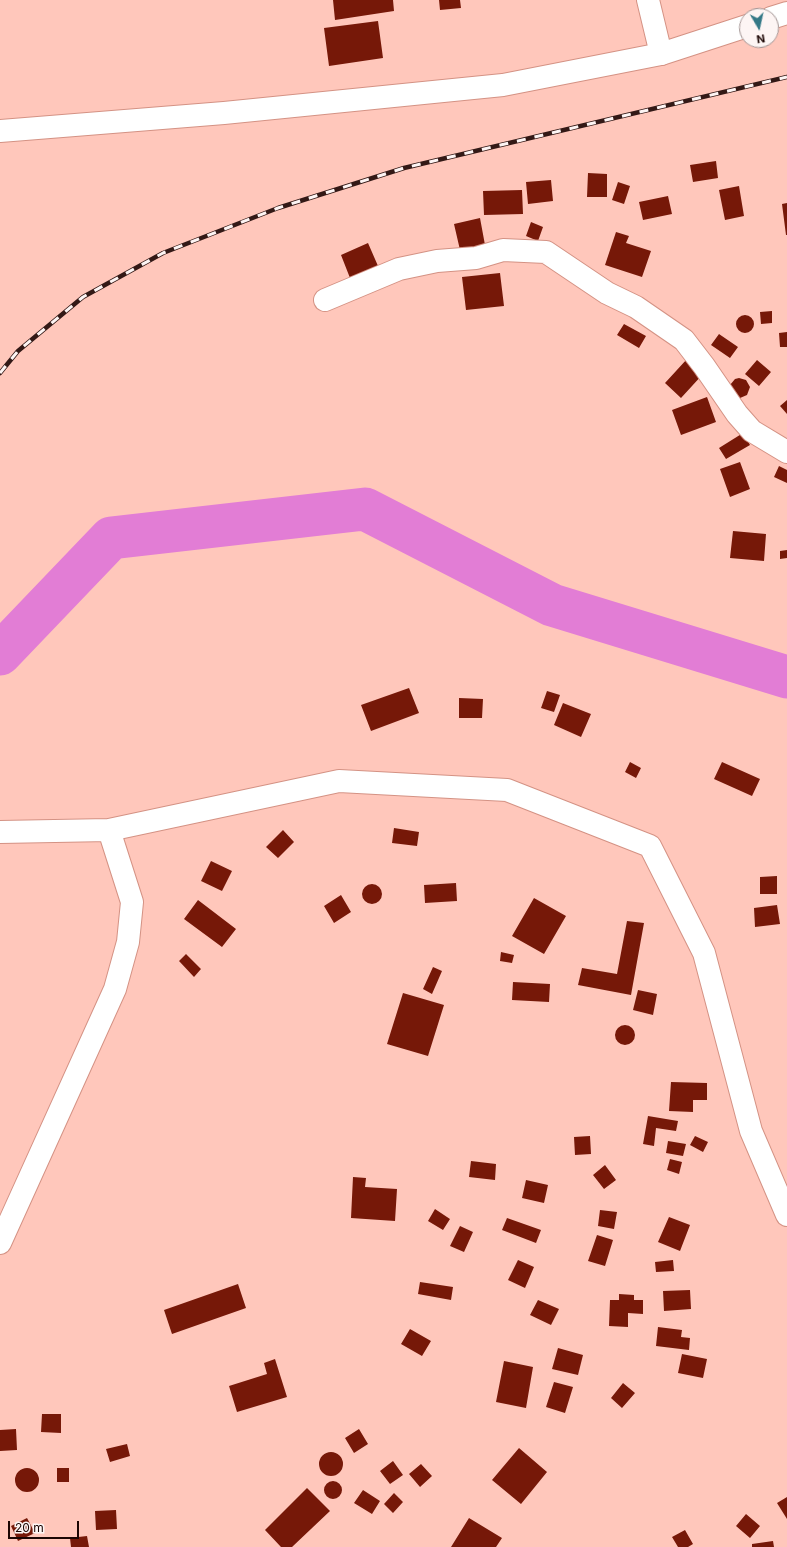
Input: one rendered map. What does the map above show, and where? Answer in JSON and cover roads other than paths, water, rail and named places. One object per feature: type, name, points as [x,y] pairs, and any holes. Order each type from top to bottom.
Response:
[{"type":"main road","points":[[648,0],[661,54]]},
{"type":"main road","points":[[661,0],[661,54]]},
{"type":"main road","points":[[0,131],[224,113],[503,85],[661,54],[739,29]]},
{"type":"main road","points":[[325,300],[399,269],[436,261],[476,258],[503,250],[546,252],[607,293],[636,307],[684,340],[737,414],[752,431],[787,452]]},
{"type":"main road","points":[[1,832],[109,830],[339,781],[507,790],[650,846],[704,953],[752,1131],[787,1215]]},
{"type":"main road","points":[[0,1243],[116,989],[128,942],[132,902],[109,830]]},
{"type":"waterway","points":[[0,654],[111,538],[365,509],[552,605],[787,677]]},
{"type":"railway","points":[[0,373],[18,351],[83,297],[163,253],[278,208],[404,168],[787,77]]}]
